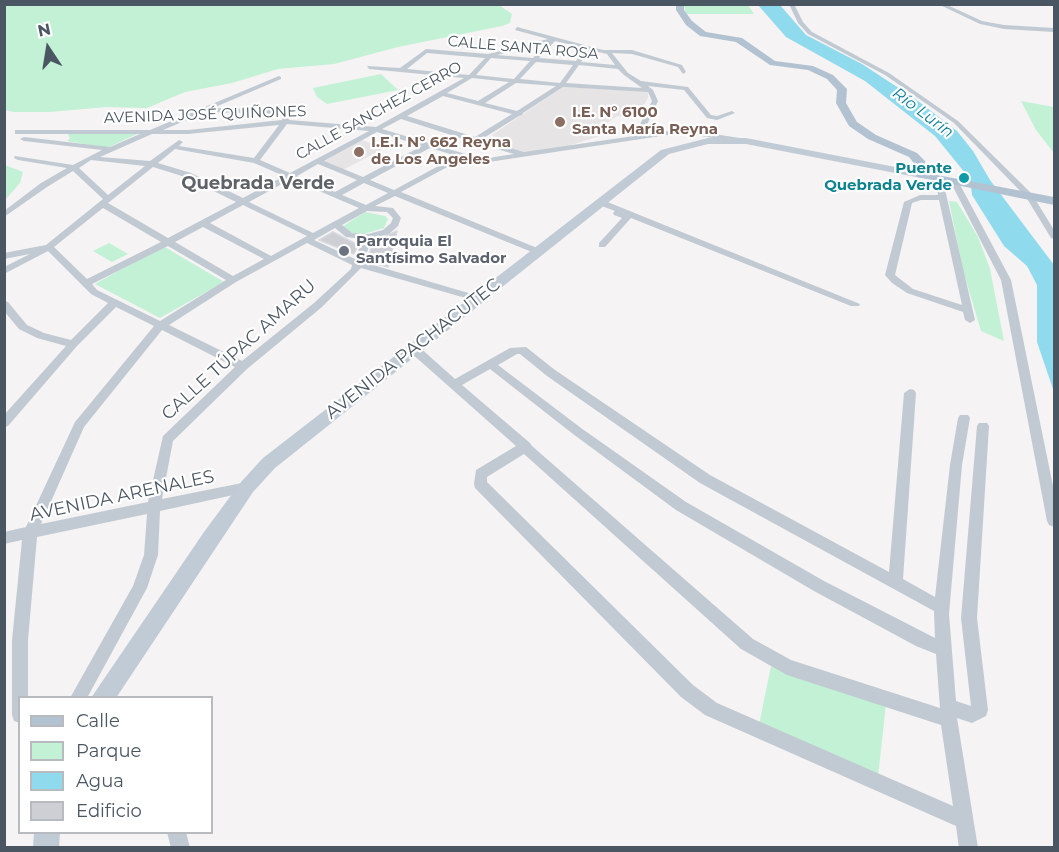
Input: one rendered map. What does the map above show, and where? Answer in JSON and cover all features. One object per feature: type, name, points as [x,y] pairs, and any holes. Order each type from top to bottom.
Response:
[{"type":"main road","points":[[680,4],[680,10],[689,23],[703,34],[740,40],[773,63],[810,68],[830,77],[842,89],[841,103],[854,124],[867,134],[913,155],[919,161],[921,175],[1054,201]]},
{"type":"main road","name":"AVENIDA PACHACUTEC","points":[[103,696],[248,487],[269,463],[300,436],[601,205],[665,152],[708,141],[746,141],[921,175]]},
{"type":"street","points":[[791,4],[801,23],[810,33],[887,74],[956,122],[1024,195],[1054,236]]},
{"type":"street","points":[[940,4],[980,22],[1005,27],[1054,30]]},
{"type":"street","points":[[517,29],[604,51],[632,52],[680,66],[683,72]]},
{"type":"street","points":[[490,55],[554,39]]},
{"type":"street","points":[[480,103],[516,80],[554,39]]},
{"type":"street","points":[[477,140],[562,85],[589,47]]},
{"type":"street","points":[[604,51],[650,90],[655,100],[636,139]]},
{"type":"street","name":"CALLE SANTA ROSA","points":[[401,70],[422,52],[490,55],[597,68],[622,68]]},
{"type":"street","points":[[450,61],[456,54]]},
{"type":"street","name":"CALLE SANCHEZ CERRO","points":[[85,284],[168,242],[442,94],[473,75],[490,55]]},
{"type":"street","points":[[369,67],[562,85],[650,90]]},
{"type":"street","points":[[437,73],[444,67]]},
{"type":"street","points":[[597,68],[603,74]]},
{"type":"street","points":[[4,215],[44,184],[90,158],[279,78]]},
{"type":"street","points":[[608,81],[613,88]]},
{"type":"street","points":[[640,83],[686,88],[710,117],[717,118],[732,113]]},
{"type":"street","points":[[442,94],[520,114]]},
{"type":"street","points":[[201,110],[289,112],[285,122],[256,161]]},
{"type":"street","points":[[400,116],[527,155]]},
{"type":"street","name":"AVENIDA JOSÉ QUIÑONES","points":[[18,132],[188,132],[285,122],[375,129],[482,161],[689,131],[746,141]]},
{"type":"street","points":[[4,271],[49,246],[174,147],[188,132]]},
{"type":"street","points":[[24,139],[109,149]]},
{"type":"street","points":[[336,195],[429,145]]},
{"type":"street","points":[[174,147],[256,161],[366,208],[384,208],[395,214],[397,218],[392,228],[368,237],[349,235],[336,224]]},
{"type":"street","points":[[20,696],[20,640],[30,534],[73,434],[161,325],[233,280],[462,156]]},
{"type":"street","points":[[18,158],[73,167],[106,202],[233,280]]},
{"type":"street","points":[[90,158],[153,164],[188,174],[358,264],[479,299]]},
{"type":"street","points":[[316,161],[539,252]]},
{"type":"street","points":[[938,178],[943,198],[969,315],[910,291],[890,275],[908,202],[920,196],[943,198]]},
{"type":"street","points":[[958,182],[1006,280],[1054,521]]},
{"type":"street","points":[[395,214],[415,202]]},
{"type":"street","points":[[601,205],[627,217],[602,244]]},
{"type":"street","points":[[601,205],[855,304]]},
{"type":"street","points":[[203,223],[271,260]]},
{"type":"street","name":"CALLE TÚPAC AMARU","points":[[79,696],[140,588],[151,555],[154,506],[167,439],[243,366],[318,304],[358,264],[368,237]]},
{"type":"street","points":[[4,256],[49,246]]},
{"type":"street","points":[[49,246],[85,284],[113,304],[243,366]]},
{"type":"street","points":[[4,304],[23,327],[41,336],[73,344]]},
{"type":"street","points":[[4,423],[73,344],[113,304]]},
{"type":"street","points":[[414,349],[747,644],[787,667],[948,713],[972,715],[980,710],[969,618],[983,426]]},
{"type":"street","points":[[455,384],[514,351],[522,350],[551,373],[705,479],[942,608]]},
{"type":"street","points":[[490,364],[577,431],[681,506],[819,586],[922,641],[944,649]]},
{"type":"street","points":[[895,583],[910,393]]},
{"type":"street","points":[[964,418],[956,465],[942,608],[948,713],[969,848]]},
{"type":"street","points":[[526,447],[481,474],[480,484],[687,691],[711,709],[965,820]]},
{"type":"street","name":"AVENIDA ARENALES","points":[[4,538],[248,487]]},
{"type":"shaded area","name":"I.E. N° 6100 Santa María Reyna","points":[[563,87],[648,92],[648,98],[636,119],[617,116],[607,123],[613,132],[561,148],[528,153],[484,139],[493,137],[492,135]]},
{"type":"shaded area","name":"I.E.I. N° 662 Reyna de Los Angeles","points":[[362,140],[385,148],[343,170],[323,162]]},
{"type":"green space","points":[[5,5],[499,5],[512,14],[510,23],[398,47],[334,64],[278,69],[232,83],[185,92],[147,108],[106,107],[50,112],[5,110]]},
{"type":"green space","points":[[684,5],[748,5],[754,14],[686,14]]},
{"type":"green space","points":[[381,74],[398,90],[327,104],[317,97],[313,88]]},
{"type":"green space","points":[[1021,101],[1054,107],[1054,153],[1036,130]]},
{"type":"green space","points":[[67,133],[139,133],[107,148],[67,141],[70,138]]},
{"type":"green space","points":[[5,165],[23,172],[20,183],[5,200]]},
{"type":"green space","points":[[949,201],[957,202],[978,237],[990,269],[1004,341],[981,331],[963,270]]},
{"type":"green space","points":[[365,212],[385,216],[388,219],[384,228],[360,235],[346,231],[342,227]]},
{"type":"green space","points":[[109,243],[128,254],[112,262],[93,251]]},
{"type":"green space","points":[[163,246],[224,282],[160,318],[95,284]]},
{"type":"green space","points":[[771,666],[886,704],[878,777],[759,725]]},
{"type":"water","name":"Río Lurín","points":[[758,5],[780,5],[806,35],[862,64],[914,98],[957,131],[973,151],[990,180],[1054,265],[1054,392],[1037,342],[1037,285],[1027,266],[1004,246],[972,195],[970,179],[935,136],[865,81],[786,37]]},
{"type":"building","points":[[397,231],[388,267],[366,261],[374,241]]},
{"type":"building","name":"Parroquia El Santísimo Salvador","points":[[333,232],[358,245],[354,254],[319,240]]},
{"type":"place","name":"I.E. N° 6100 Santa María Reyna","points":[[560,122]]},
{"type":"place","name":"I.E.I. N° 662 Reyna de Los Angeles","points":[[359,152]]},
{"type":"place","name":"Puente Quebrada Verde","points":[[964,178]]},
{"type":"place","name":"Parroquia El Santísimo Salvador","points":[[344,251]]},
{"type":"district","name":"Quebrada Verde","points":[[258,184]]}]
